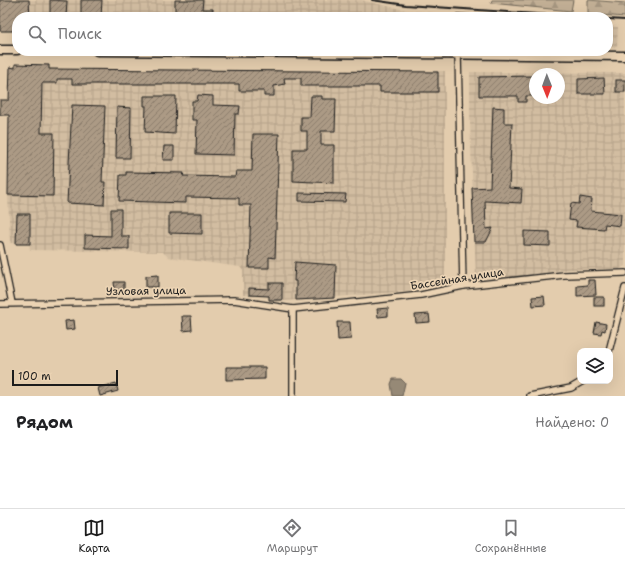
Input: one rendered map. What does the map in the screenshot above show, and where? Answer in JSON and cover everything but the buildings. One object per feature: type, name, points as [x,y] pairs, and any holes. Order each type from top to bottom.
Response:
[{"type":"street","points":[[0,50],[12,50]]},
{"type":"street","points":[[458,56],[463,286]]},
{"type":"street","points":[[613,56],[625,56]]},
{"type":"street","points":[[0,245],[12,303]]},
{"type":"street","name":"Бассейная улица","points":[[293,309],[421,295],[463,286],[564,275],[625,273]]},
{"type":"street","points":[[610,348],[625,288]]},
{"type":"street","name":"Узловая улица","points":[[0,304],[234,300],[293,309]]},
{"type":"street","points":[[293,309],[294,396]]},
{"type":"street","points":[[530,396],[571,388],[578,384]]},
{"type":"shaded area","points":[[0,0],[361,0],[405,10],[424,12],[12,12],[12,31],[0,31]]},
{"type":"shaded area","points":[[613,26],[618,27],[617,47],[613,47]]},
{"type":"shaded area","points":[[15,64],[49,65],[50,69],[278,70],[278,72],[445,71],[445,279],[439,283],[412,291],[271,302],[271,297],[243,295],[243,271],[240,267],[168,257],[163,252],[30,250],[29,244],[10,243],[8,195],[10,67],[15,67]]},
{"type":"shaded area","points":[[470,72],[529,72],[529,104],[565,104],[565,73],[625,73],[625,266],[619,269],[571,269],[501,279],[495,274],[476,278],[470,121]]},
{"type":"shaded area","points":[[393,379],[401,379],[405,383],[402,396],[393,396],[391,384]]},
{"type":"green space","points":[[492,0],[573,0],[571,11],[491,3]]},
{"type":"green space","points":[[588,0],[625,3],[625,17],[613,16],[613,12],[588,12]]},
{"type":"railway","points":[[372,0],[406,5],[508,12]]},
{"type":"railway","points":[[613,19],[625,20]]}]
